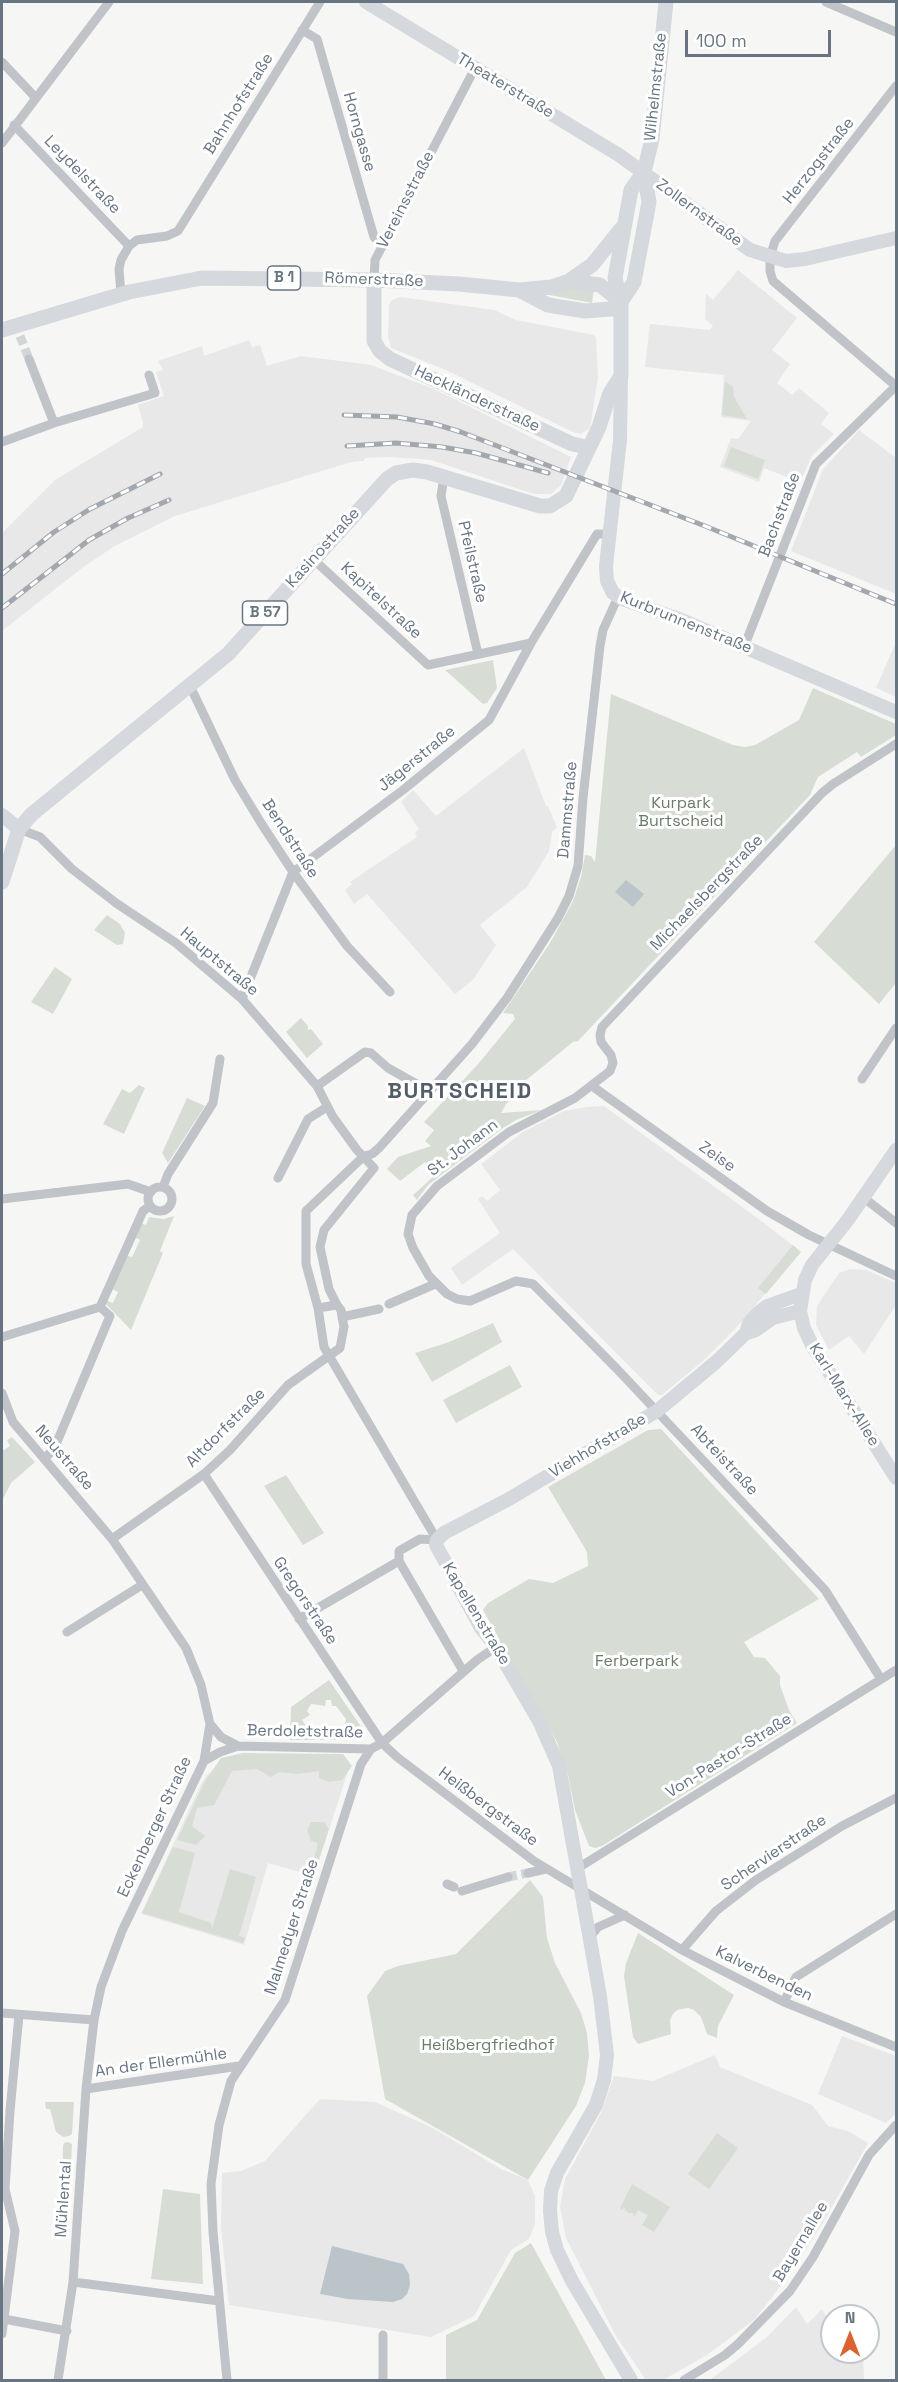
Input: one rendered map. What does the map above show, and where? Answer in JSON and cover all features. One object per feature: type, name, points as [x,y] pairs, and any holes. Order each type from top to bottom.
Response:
[{"type":"main road","name":"Theaterstraße","points":[[366,2],[644,172]]},
{"type":"main road","name":"Wilhelmstraße","points":[[644,172],[652,139],[666,2]]},
{"type":"main road","name":"Kurbrunnenstraße","points":[[644,172],[631,190],[615,278],[621,302],[620,440],[606,566],[607,581],[618,597],[679,619],[897,712]]},
{"type":"main road","name":"Kurbrunnenstraße","points":[[621,302],[634,282],[649,202],[644,172]]},
{"type":"main road","name":"Zollernstraße","points":[[644,172],[747,249],[770,257],[786,261],[805,259],[897,238]]},
{"type":"main road","name":"B 1","points":[[570,281],[592,265],[623,226]]},
{"type":"main road","name":"Römerstraße","points":[[121,294],[194,279],[374,280],[459,284],[519,290],[551,287],[570,281]]},
{"type":"main road","name":"Vereinsstraße","points":[[374,280],[374,341]]},
{"type":"main road","points":[[570,281],[600,285],[621,302]]},
{"type":"main road","name":"Römerstraße","points":[[519,290],[548,305],[585,311],[611,309],[621,302]]},
{"type":"main road","name":"B 1","points":[[2,330],[18,331],[121,294]]},
{"type":"main road","name":"Hackländerstraße","points":[[374,341],[380,351],[390,359],[572,444],[587,447]]},
{"type":"main road","name":"Kasinostraße","points":[[19,829],[32,814],[228,654],[387,479],[396,473],[412,470],[444,477],[526,503],[550,506],[566,496],[587,447],[599,427],[610,393],[621,376]]},
{"type":"main road","points":[[2,815],[19,829]]},
{"type":"main road","name":"B 57","points":[[2,882],[19,829]]},
{"type":"main road","name":"Karl-Marx-Allee","points":[[897,1150],[864,1198],[812,1265],[801,1294],[800,1311],[804,1328],[812,1345],[897,1478]]},
{"type":"main road","name":"Viehhofstraße","points":[[437,1540],[444,1533],[509,1500],[657,1411],[716,1362],[746,1333],[749,1323],[767,1306],[801,1294]]},
{"type":"main road","name":"Viehhofstraße","points":[[746,1333],[754,1331],[773,1318],[800,1311]]},
{"type":"main road","name":"Kapellenstraße","points":[[437,1540],[438,1552],[481,1628],[496,1647],[539,1721],[555,1755],[565,1793],[590,1936],[607,2055],[604,2080],[596,2105],[556,2173],[550,2211],[552,2232],[557,2250],[572,2281],[631,2380]]},
{"type":"street","points":[[2,143],[109,2]]},
{"type":"street","name":"Bahnhofstraße","points":[[129,246],[137,240],[174,234],[320,2]]},
{"type":"street","points":[[826,2],[897,32]]},
{"type":"street","name":"Horngasse","points":[[302,30],[317,39],[374,237],[383,246]]},
{"type":"street","points":[[2,62],[35,98]]},
{"type":"street","name":"Vereinsstraße","points":[[374,280],[375,260],[475,68]]},
{"type":"street","name":"Herzogstraße","points":[[770,257],[775,240],[897,86]]},
{"type":"street","name":"Leydelstraße","points":[[14,126],[129,246]]},
{"type":"street","points":[[121,294],[119,269],[129,246]]},
{"type":"street","points":[[770,257],[773,281],[897,386]]},
{"type":"street","points":[[29,359],[54,423]]},
{"type":"street","points":[[2,442],[54,423],[155,393],[149,375]]},
{"type":"street","name":"Bachstraße","points":[[744,647],[816,464],[897,386]]},
{"type":"street","name":"Pfeilstraße","points":[[444,477],[441,496],[478,654]]},
{"type":"street","name":"Jägerstraße","points":[[293,872],[403,790],[489,720],[531,643],[597,534],[610,534]]},
{"type":"street","name":"Kapitelstraße","points":[[313,559],[428,666],[478,654]]},
{"type":"street","name":"Dammstraße","points":[[364,1156],[372,1154],[378,1148],[472,1044],[507,999],[558,918],[569,896],[580,852],[583,798],[600,645],[603,630],[618,597]]},
{"type":"street","points":[[478,654],[531,643]]},
{"type":"street","name":"Bendstraße","points":[[190,686],[235,780],[293,872],[347,946],[390,992]]},
{"type":"street","name":"Michaelsbergstraße","points":[[592,1086],[610,1071],[613,1063],[611,1055],[601,1042],[602,1027],[822,793],[897,744]]},
{"type":"street","name":"Hauptstraße","points":[[19,829],[36,835],[72,869],[116,903],[176,943],[242,999],[317,1086],[327,1107],[357,1150],[364,1156]]},
{"type":"street","points":[[242,999],[293,872]]},
{"type":"street","points":[[862,1078],[895,1032]]},
{"type":"street","points":[[317,1086],[365,1052],[371,1053],[388,1068],[429,1091]]},
{"type":"street","points":[[163,1187],[168,1174],[213,1103],[220,1059]]},
{"type":"street","name":"St. Johann","points":[[435,1284],[413,1248],[408,1234],[412,1215],[437,1186],[509,1132],[575,1098],[592,1086]]},
{"type":"street","name":"Zeise","points":[[592,1086],[767,1211],[897,1276]]},
{"type":"street","points":[[278,1178],[308,1119],[327,1107]]},
{"type":"street","points":[[329,1355],[340,1348],[344,1327],[341,1310],[329,1289],[320,1247],[324,1230],[374,1168],[364,1156]]},
{"type":"street","name":"Kapellenstraße","points":[[364,1156],[306,1211],[306,1264],[318,1308],[324,1347],[437,1540]]},
{"type":"street","points":[[2,1198],[128,1184],[151,1192]]},
{"type":"street","points":[[163,1187],[171,1195],[170,1206],[160,1211],[155,1210],[150,1206],[148,1199],[156,1188],[163,1187]]},
{"type":"street","points":[[864,1198],[897,1223]]},
{"type":"street","points":[[2,1336],[100,1307],[143,1211],[150,1206]]},
{"type":"street","name":"Abteistraße","points":[[435,1284],[457,1299],[470,1301],[513,1282],[523,1281],[533,1284],[657,1411],[825,1590],[881,1679]]},
{"type":"street","points":[[389,1304],[435,1284]]},
{"type":"street","points":[[318,1308],[337,1305]]},
{"type":"street","points":[[45,1458],[54,1449],[110,1317],[100,1307]]},
{"type":"street","points":[[342,1317],[380,1309]]},
{"type":"street","name":"Altdorfstraße","points":[[112,1539],[204,1474],[230,1450],[288,1385],[329,1355]]},
{"type":"street","name":"Neustraße","points":[[2,1393],[13,1422],[112,1539]]},
{"type":"street","name":"Gregorstraße","points":[[204,1474],[382,1743]]},
{"type":"street","name":"Eckenberger Straße","points":[[94,2020],[101,1988],[122,1931],[204,1761],[210,1724],[201,1685],[186,1648],[112,1539]]},
{"type":"street","points":[[437,1540],[420,1539],[399,1551],[399,1561],[463,1671]]},
{"type":"street","points":[[299,1619],[399,1561]]},
{"type":"street","points":[[67,1632],[142,1585]]},
{"type":"street","points":[[371,1749],[382,1743],[463,1671],[496,1647]]},
{"type":"street","name":"Von-Pastor-Straße","points":[[578,1868],[897,1670]]},
{"type":"street","name":"Berdoletstraße","points":[[210,1724],[221,1737],[238,1746]]},
{"type":"street","name":"Heißbergstraße","points":[[382,1743],[397,1757],[546,1869],[581,1890]]},
{"type":"street","name":"Berdoletstraße","points":[[204,1761],[238,1746],[371,1749]]},
{"type":"street","name":"Malmedyer Straße","points":[[227,2380],[211,2184],[219,2125],[231,2080],[285,2001],[361,1764],[371,1749]]},
{"type":"street","name":"Schervierstraße","points":[[682,1950],[716,1911],[756,1880],[842,1826],[897,1798]]},
{"type":"street","points":[[528,1873],[546,1869]]},
{"type":"street","points":[[454,1887],[508,1877]]},
{"type":"street","name":"Kalverbenden","points":[[581,1890],[682,1950],[784,2002],[897,2047]]},
{"type":"street","points":[[784,2002],[796,1977],[897,1914]]},
{"type":"street","points":[[590,1936],[598,1927],[625,1915]]},
{"type":"street","points":[[2,2013],[94,2020]]},
{"type":"street","points":[[2,2334],[15,2230],[5,2189],[19,2014]]},
{"type":"street","name":"Mühlental","points":[[58,2380],[67,2331],[72,2282],[86,2089],[94,2020]]},
{"type":"street","name":"An der Ellermühle","points":[[86,2089],[239,2066]]},
{"type":"street","name":"Bayernallee","points":[[684,2380],[725,2355],[790,2291],[813,2257],[869,2155],[897,2125]]},
{"type":"street","points":[[72,2282],[219,2301]]},
{"type":"street","points":[[4,2319],[67,2331]]},
{"type":"street","points":[[383,2335],[383,2380]]},
{"type":"shaded area","points":[[738,270],[797,318],[772,350],[790,364],[777,383],[792,395],[799,388],[829,413],[821,424],[834,434],[812,456],[800,482],[764,468],[759,482],[720,467],[731,438],[738,439],[751,421],[721,417],[724,375],[645,367],[650,324],[710,330],[713,326],[705,319],[706,294],[713,300]]},
{"type":"shaded area","points":[[400,297],[494,310],[516,320],[594,335],[598,377],[590,428],[581,434],[573,432],[446,370],[391,348],[388,337],[389,305],[392,300]]},
{"type":"shaded area","points":[[249,340],[252,347],[260,345],[267,366],[301,356],[371,365],[434,389],[571,457],[561,485],[551,494],[534,494],[431,460],[365,458],[364,461],[351,462],[175,516],[113,547],[82,568],[2,631],[2,533],[55,480],[143,427],[138,405],[164,396],[156,372],[163,370],[158,361],[202,346],[204,356]]},
{"type":"shaded area","points":[[859,430],[896,458],[896,594],[791,551],[823,469]]},
{"type":"shaded area","points":[[896,642],[896,697],[876,688]]},
{"type":"shaded area","points":[[524,748],[546,806],[557,827],[552,832],[549,851],[527,887],[480,925],[496,945],[473,980],[455,994],[367,894],[354,904],[345,890],[352,884],[350,882],[417,837],[415,833],[419,829],[401,802],[413,790],[436,816]]},
{"type":"shaded area","points":[[626,880],[644,894],[633,907],[615,892]]},
{"type":"shaded area","points":[[604,1106],[801,1252],[735,1329],[704,1360],[662,1395],[658,1395],[513,1249],[462,1285],[451,1268],[500,1233],[478,1199],[482,1196],[487,1201],[500,1190],[481,1164],[523,1132],[564,1111]]},
{"type":"shaded area","points":[[850,1269],[866,1270],[896,1283],[896,1305],[864,1354],[849,1336],[829,1350],[816,1325],[817,1306],[839,1273]]},
{"type":"shaded area","points":[[217,1767],[349,1768],[314,1876],[268,1863],[244,1945],[141,1914],[200,1786],[207,1775]]},
{"type":"shaded area","points":[[842,2036],[896,2056],[896,2113],[886,2123],[818,2094]]},
{"type":"shaded area","points":[[715,2055],[720,2067],[812,2105],[828,2126],[848,2131],[868,2143],[821,2226],[789,2275],[755,2319],[707,2355],[663,2380],[646,2380],[616,2336],[566,2238],[560,2207],[565,2179],[601,2113],[614,2076],[653,2081]]},
{"type":"shaded area","points":[[320,2099],[375,2102],[433,2128],[501,2169],[528,2180],[535,2196],[535,2224],[529,2239],[511,2250],[474,2316],[431,2337],[229,2305],[221,2227],[222,2173],[241,2171],[265,2161]]},
{"type":"shaded area","points":[[332,2246],[403,2264],[409,2274],[410,2285],[407,2294],[402,2299],[393,2302],[348,2299],[320,2294]]},
{"type":"shaded area","points":[[796,2307],[807,2324],[820,2311],[820,2364],[863,2364],[864,2380],[710,2380],[767,2337]]},
{"type":"green space","points":[[566,288],[594,288],[592,303],[544,294]]},
{"type":"green space","points":[[725,381],[733,387],[734,397],[747,419],[722,415]]},
{"type":"green space","points":[[731,447],[765,460],[758,479],[724,466]]},
{"type":"green space","points":[[493,660],[497,688],[487,703],[483,704],[445,670]]},
{"type":"green space","name":"Kurpark Burtscheid","points":[[813,688],[896,724],[896,735],[861,757],[857,752],[818,777],[810,795],[578,1041],[573,1042],[519,1086],[521,1091],[506,1104],[501,1113],[542,1110],[516,1120],[503,1128],[428,1185],[417,1200],[413,1195],[433,1177],[425,1162],[400,1181],[387,1169],[398,1157],[431,1146],[425,1141],[434,1130],[424,1122],[479,1063],[515,1019],[513,1014],[503,1013],[550,943],[573,901],[585,855],[591,856],[595,862],[611,694],[733,745],[745,747],[755,745],[799,720]]},
{"type":"green space","points":[[896,845],[896,983],[879,1004],[814,942]]},
{"type":"green space","points":[[107,915],[120,924],[125,933],[123,944],[117,945],[94,930]]},
{"type":"green space","points":[[55,967],[72,979],[53,1014],[31,1002]]},
{"type":"green space","points":[[301,1018],[308,1026],[308,1030],[311,1029],[323,1044],[307,1058],[286,1032]]},
{"type":"green space","points":[[139,1085],[145,1088],[124,1134],[103,1124],[122,1089],[130,1093]]},
{"type":"green space","points":[[187,1098],[205,1106],[168,1163],[162,1153]]},
{"type":"green space","points":[[174,1216],[160,1251],[163,1253],[131,1330],[104,1302],[105,1300],[113,1303],[118,1292],[110,1288],[125,1255],[132,1257],[140,1240],[132,1236],[139,1222],[146,1225],[149,1217],[164,1219]]},
{"type":"green space","points":[[793,1245],[801,1252],[766,1294],[758,1288]]},
{"type":"green space","points":[[493,1323],[502,1342],[432,1382],[415,1353],[449,1342]]},
{"type":"green space","points":[[510,1365],[522,1387],[456,1423],[443,1400]]},
{"type":"green space","name":"Ferberpark","points":[[661,1429],[819,1599],[744,1642],[754,1657],[765,1658],[780,1676],[780,1685],[789,1710],[797,1723],[602,1846],[595,1848],[589,1846],[575,1810],[568,1775],[557,1742],[483,1610],[488,1603],[529,1579],[553,1583],[588,1566],[587,1552],[548,1487],[648,1430]]},
{"type":"green space","points":[[12,1437],[35,1462],[11,1483],[2,1501],[2,1451],[10,1446],[7,1440]]},
{"type":"green space","points":[[286,1475],[324,1533],[303,1545],[264,1486]]},
{"type":"green space","points":[[329,1680],[362,1728],[360,1732],[345,1724],[346,1719],[336,1706],[332,1706],[331,1700],[326,1700],[325,1706],[311,1704],[307,1711],[310,1715],[302,1720],[306,1726],[311,1725],[316,1733],[321,1730],[340,1733],[342,1729],[358,1736],[355,1740],[290,1740],[291,1707]]},
{"type":"green space","points":[[243,1753],[343,1754],[352,1766],[342,1780],[329,1782],[319,1778],[319,1771],[297,1774],[279,1772],[271,1777],[257,1769],[232,1771],[214,1805],[197,1808],[192,1826],[205,1836],[196,1845],[177,1840],[205,1781],[221,1758]]},
{"type":"green space","points":[[311,1822],[324,1822],[329,1829],[317,1865],[313,1863],[318,1843],[311,1841],[307,1830]]},
{"type":"green space","points":[[173,1847],[195,1853],[179,1912],[211,1923],[212,1929],[230,1869],[256,1877],[239,1936],[245,1938],[243,1943],[142,1913]]},
{"type":"green space","name":"Heißbergfriedhof","points":[[530,1880],[543,1897],[547,1938],[555,1963],[581,2013],[587,2033],[589,2056],[585,2083],[576,2106],[528,2180],[385,2099],[367,1996],[385,1971],[398,1966],[456,1954]]},
{"type":"green space","points":[[638,1933],[734,1995],[718,2026],[717,2038],[707,2034],[701,2017],[688,2008],[677,2010],[673,2014],[670,2020],[671,2034],[638,2044],[633,2037],[624,1976],[626,1963]]},
{"type":"green space","points":[[45,2102],[74,2102],[72,2134],[63,2137],[56,2132],[50,2109],[46,2109]]},
{"type":"green space","points":[[717,2133],[738,2148],[709,2189],[688,2174]]},
{"type":"green space","points":[[68,2142],[72,2144],[69,2210],[65,2207],[62,2196],[63,2146]]},
{"type":"green space","points":[[632,2184],[670,2207],[654,2232],[642,2225],[648,2215],[638,2210],[634,2217],[633,2213],[628,2213],[627,2210],[626,2212],[624,2207],[622,2210],[620,2208]]},
{"type":"green space","points":[[163,2189],[200,2194],[203,2284],[151,2279]]},
{"type":"green space","points":[[531,2243],[606,2380],[446,2380],[446,2335],[477,2320],[515,2253]]},
{"type":"tunnel","points":[[20,336],[29,359]]},
{"type":"tunnel","points":[[508,1877],[528,1873]]},
{"type":"railway","points":[[344,415],[397,417],[435,424],[461,432],[705,526],[896,604]]},
{"type":"railway","points":[[347,446],[396,443],[442,447],[476,453],[548,473]]},
{"type":"railway","points":[[2,574],[54,532],[90,509],[160,474]]},
{"type":"railway","points":[[2,608],[89,540],[128,518],[169,500]]},
{"type":"district","name":"BURTSCHEID","points":[[460,1092]]}]
